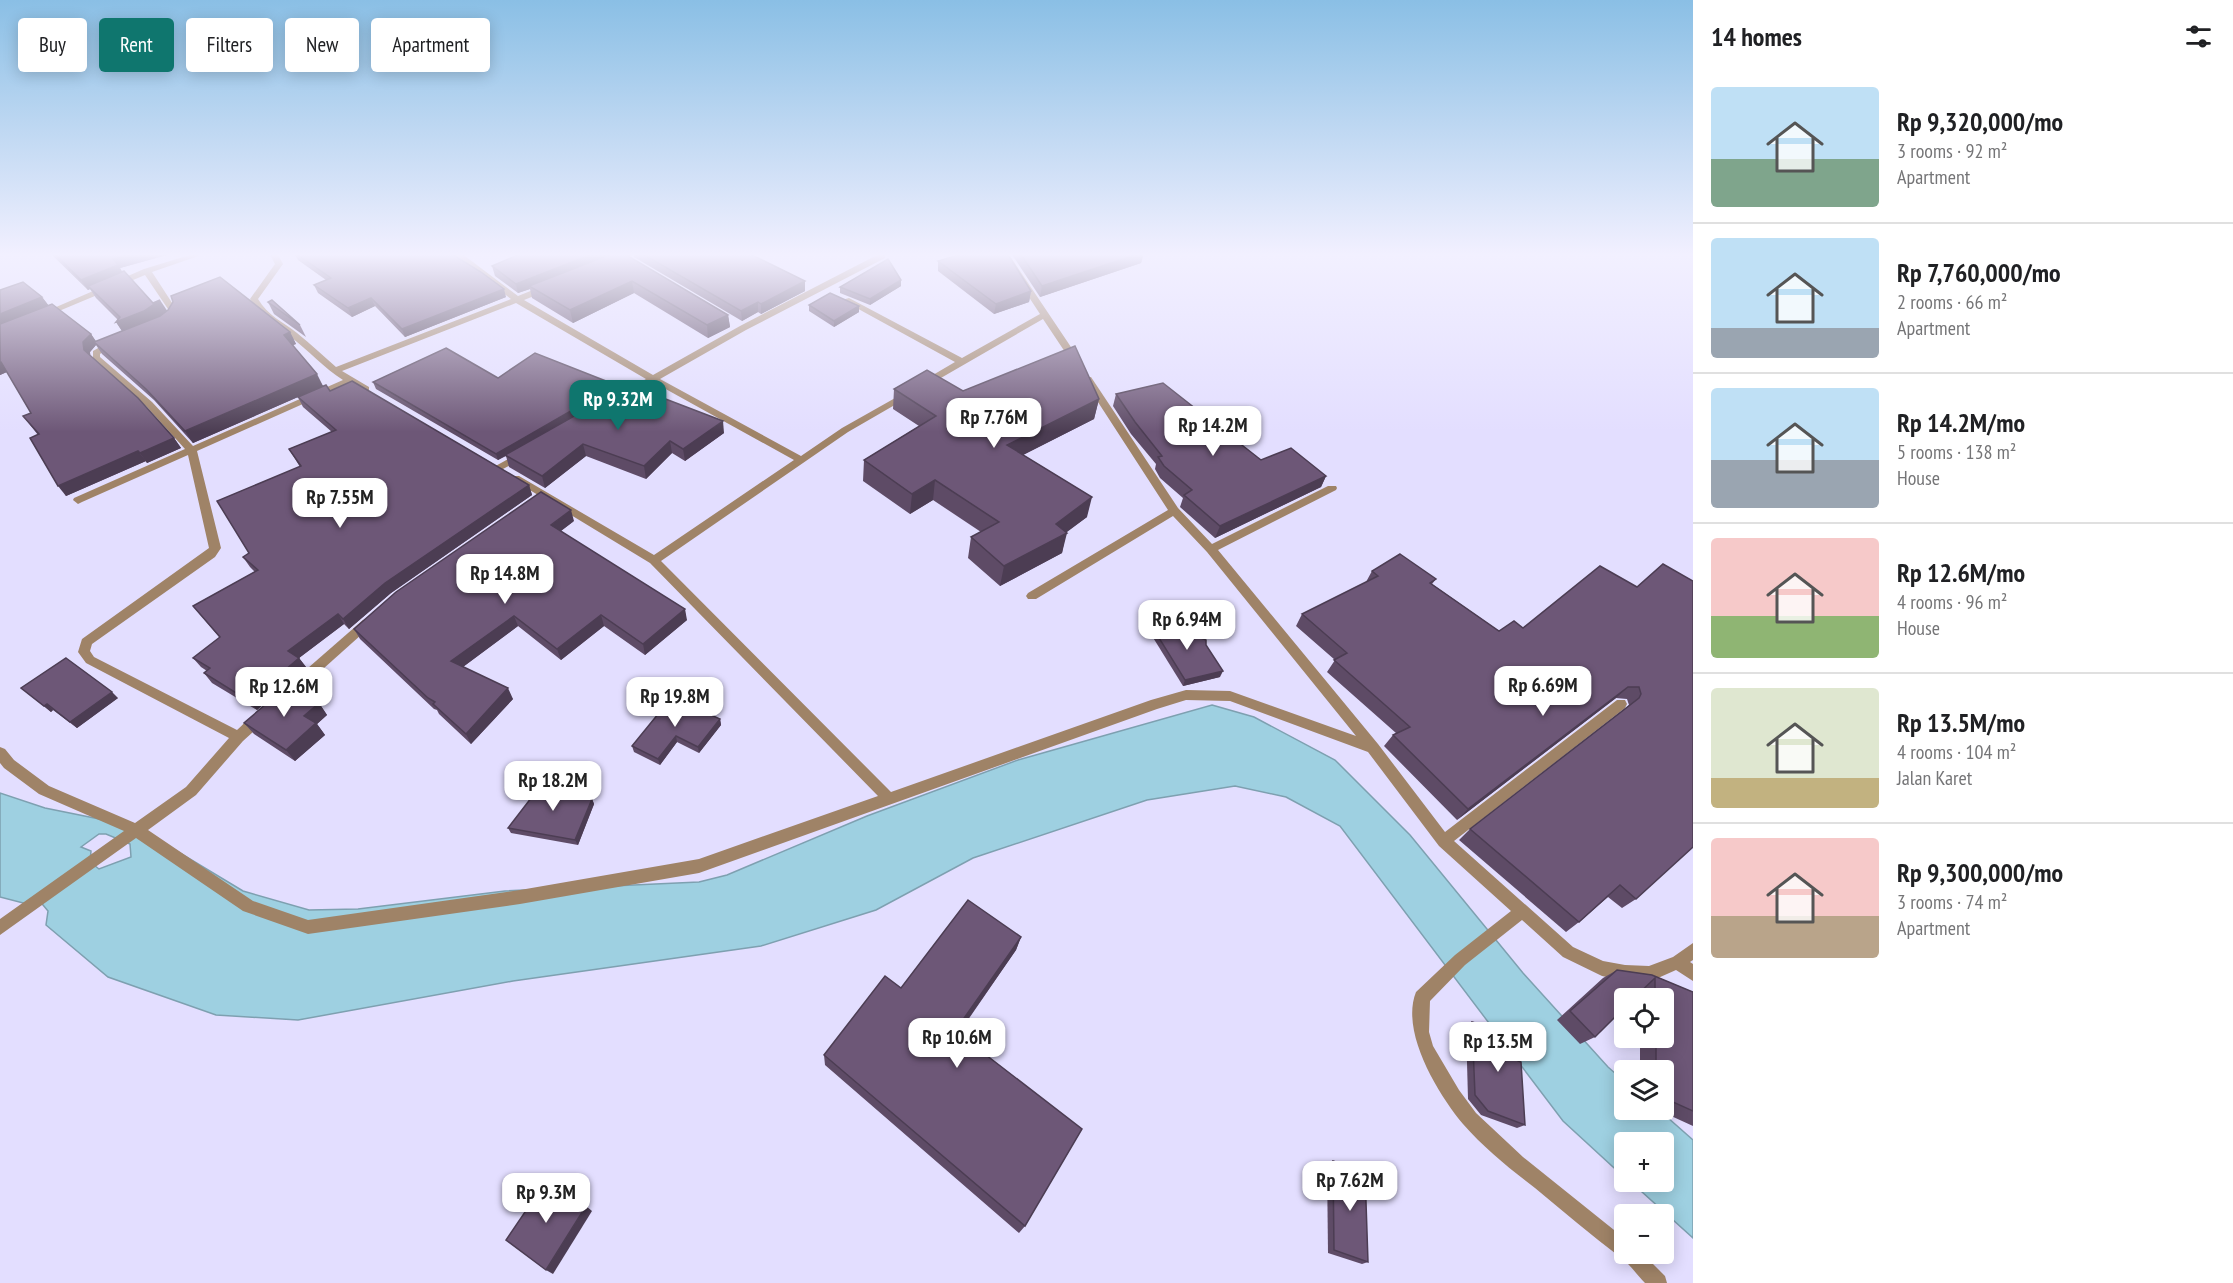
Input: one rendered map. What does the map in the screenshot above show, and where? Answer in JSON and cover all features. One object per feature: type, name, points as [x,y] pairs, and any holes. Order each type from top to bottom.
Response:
[{"type":"street","points":[[31,319],[46,313]]},
{"type":"street","points":[[163,323],[171,319],[174,313]]},
{"type":"street","points":[[263,313],[292,333],[335,371],[370,392]]},
{"type":"street","points":[[335,371],[485,313]]},
{"type":"street","points":[[540,313],[801,460]]},
{"type":"street","points":[[611,402],[743,328],[777,313]]},
{"type":"street","points":[[867,313],[962,362]]},
{"type":"street","points":[[654,560],[845,430],[1045,314],[1174,511],[1211,549],[1373,748],[1444,840],[1521,912],[1568,952],[1602,968],[1649,974],[1678,962],[1693,950]]},
{"type":"street","points":[[734,322],[743,328]]},
{"type":"street","points":[[123,339],[99,349],[96,358],[149,404],[192,451],[215,548],[211,554],[86,642],[84,652],[90,660],[238,737]]},
{"type":"street","points":[[78,500],[350,380]]},
{"type":"street","points":[[528,450],[493,466],[541,498],[654,560],[889,799]]},
{"type":"street","points":[[1211,549],[1332,488]]},
{"type":"street","points":[[1032,596],[1174,511]]},
{"type":"street","points":[[0,928],[191,791],[238,737],[378,614]]},
{"type":"street","points":[[0,753],[9,764],[44,790],[136,830],[248,906],[308,927],[520,897],[699,866],[1186,695],[1230,696],[1373,748]]},
{"type":"street","points":[[1444,840],[1621,704]]},
{"type":"street","points":[[1521,912],[1460,960],[1422,998],[1421,1032],[1426,1049],[1453,1096],[1470,1119],[1517,1162],[1614,1241]]},
{"type":"street","points":[[1678,962],[1693,973]]},
{"type":"street","points":[[1640,1264],[1658,1283]]},
{"type":"water","points":[[1212,705],[1254,717],[1335,760],[1410,835],[1523,973],[1614,1072],[1614,1120],[1670,1120],[1693,1140],[1693,1238],[1674,1221],[1674,1204],[1655,1204],[1642,1192],[1674,1192],[1674,1132],[1614,1132],[1614,1168],[1563,1121],[1340,826],[1286,797],[1235,786],[1147,800],[973,858],[876,910],[761,946],[513,981],[298,1020],[216,1015],[108,977],[46,925],[48,911],[38,899],[27,904],[0,897],[0,793],[45,808],[129,825],[150,835],[243,891],[309,910],[358,909],[505,891],[699,882],[727,875],[867,816],[1018,760]],"holes":[[[99,834],[106,834],[130,844],[131,857],[99,869],[90,862],[91,851],[81,847]]]},
{"type":"building","points":[[29,313],[64,313],[91,334],[83,342],[84,350],[138,398],[174,438],[58,486],[30,438],[39,434],[23,416],[31,413],[0,362],[0,324]]},
{"type":"building","points":[[116,313],[139,313],[116,322],[120,317]]},
{"type":"building","points":[[164,313],[266,313],[290,332],[284,335],[317,374],[185,431],[146,389],[94,342]]},
{"type":"building","points":[[386,313],[443,313],[402,329]]},
{"type":"building","points":[[686,313],[724,313],[728,315],[707,325]]},
{"type":"building","points":[[821,313],[848,313],[834,321]]},
{"type":"building","points":[[1075,346],[1099,399],[1007,445],[1092,497],[1056,524],[1067,533],[1004,566],[971,537],[999,522],[935,480],[912,494],[864,460],[936,416],[894,389],[927,370],[963,391]]},
{"type":"building","points":[[446,348],[498,378],[535,353],[616,385],[496,454],[373,382]]},
{"type":"building","points":[[352,381],[529,485],[385,583],[343,619],[338,614],[288,651],[299,658],[249,701],[204,673],[210,668],[193,658],[220,637],[193,606],[258,570],[243,557],[249,553],[217,501],[301,466],[289,449],[336,430],[298,397],[326,385],[330,391]]},
{"type":"building","points":[[1163,383],[1261,460],[1291,448],[1326,476],[1220,526],[1184,495],[1192,490],[1164,466],[1158,457],[1162,456],[1116,394]]},
{"type":"building","points":[[629,385],[723,421],[683,449],[670,441],[644,466],[583,444],[542,476],[505,455]]},
{"type":"building","points":[[541,492],[571,510],[551,525],[685,609],[643,644],[601,615],[557,649],[514,616],[451,661],[508,688],[466,734],[433,704],[435,702],[354,629],[396,592]]},
{"type":"building","points":[[1400,554],[1436,579],[1430,583],[1499,631],[1514,621],[1523,628],[1600,566],[1637,587],[1663,564],[1693,581],[1693,847],[1636,899],[1620,885],[1579,922],[1470,829],[1639,698],[1641,694],[1639,687],[1628,687],[1468,809],[1393,735],[1410,727],[1334,660],[1347,653],[1302,614],[1378,576],[1372,571]]},
{"type":"building","points":[[1146,617],[1206,640],[1206,645],[1223,671],[1185,680]]},
{"type":"building","points":[[66,658],[112,692],[70,722],[21,688]]},
{"type":"building","points":[[288,685],[319,703],[304,716],[316,723],[286,750],[244,723]]},
{"type":"building","points":[[672,697],[720,719],[698,747],[676,736],[658,759],[632,746]]},
{"type":"building","points":[[545,780],[592,799],[575,840],[508,828]]},
{"type":"building","points":[[968,900],[1021,937],[955,1031],[1082,1129],[1025,1226],[824,1055],[885,976],[901,988]]},
{"type":"building","points":[[1617,970],[1652,975],[1693,992],[1693,1111],[1674,1102],[1674,1060],[1656,1060],[1656,1048],[1674,1048],[1674,988],[1655,988],[1655,978],[1645,988],[1614,988],[1614,1018],[1595,1037],[1570,1011]]},
{"type":"building","points":[[1472,1022],[1515,1035],[1518,1061],[1521,1062],[1525,1125],[1488,1111],[1475,1095]]},
{"type":"building","points":[[1333,1161],[1365,1172],[1368,1262],[1334,1250]]},
{"type":"building","points":[[548,1178],[586,1206],[546,1270],[506,1240]]}]
